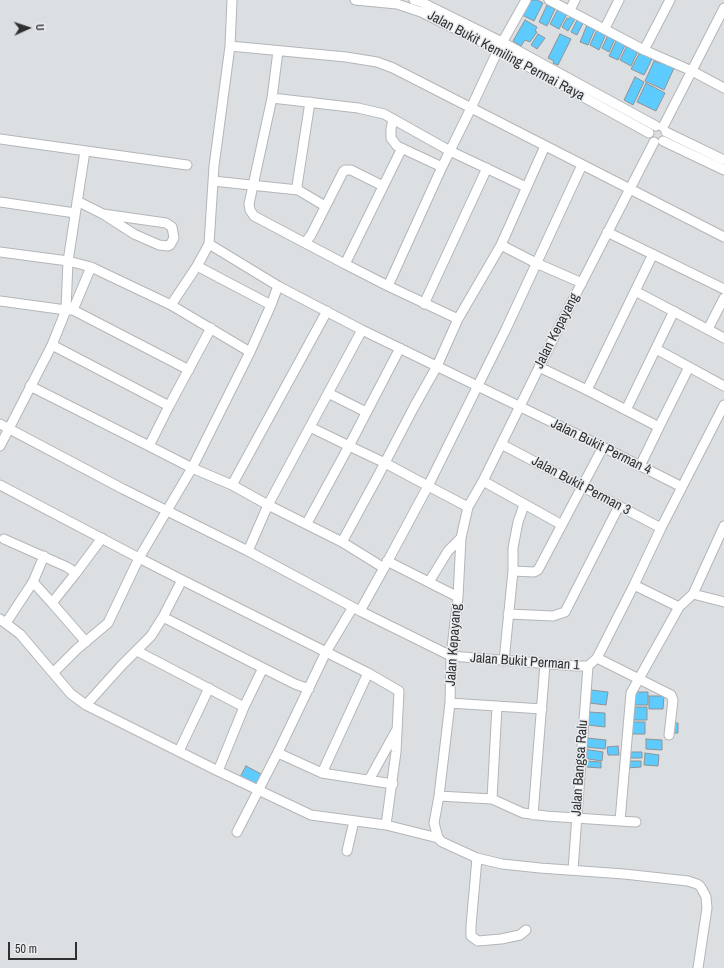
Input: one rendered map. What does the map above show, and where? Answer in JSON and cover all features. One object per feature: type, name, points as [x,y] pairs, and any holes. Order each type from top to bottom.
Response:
[{"type":"street","points":[[171,305],[197,266],[209,244],[214,166],[230,46],[232,0]]},
{"type":"street","name":"Jalan Bukit Kemiling Permai Raya","points":[[355,0],[398,4],[421,12],[500,46],[661,133]]},
{"type":"street","name":"Jalan Bukit Kemiling Permai Raya","points":[[414,0],[422,2],[500,46],[649,133],[650,137],[661,133]]},
{"type":"street","points":[[388,286],[442,167],[500,46],[526,0]]},
{"type":"street","points":[[549,0],[605,28],[644,50],[692,71],[724,88]]},
{"type":"street","points":[[570,10],[575,0]]},
{"type":"street","points":[[605,28],[619,0]]},
{"type":"street","points":[[644,50],[670,0]]},
{"type":"street","name":"Jalan Kepayang","points":[[438,838],[434,823],[439,796],[450,703],[451,656],[458,597],[461,538],[468,507],[483,481],[607,232],[661,133],[724,8]]},
{"type":"street","points":[[230,46],[346,57],[377,62],[393,68],[724,237]]},
{"type":"street","points":[[278,51],[272,98],[249,204],[250,210],[254,216],[344,264],[424,304],[458,319]]},
{"type":"street","points":[[272,98],[358,108],[384,114],[450,151],[526,187]]},
{"type":"street","points":[[298,190],[310,102]]},
{"type":"street","points":[[394,119],[390,129],[391,138],[397,146],[442,167]]},
{"type":"street","points":[[661,133],[724,160]]},
{"type":"street","points":[[661,133],[724,170]]},
{"type":"street","points":[[0,139],[186,165]]},
{"type":"street","points":[[342,542],[437,366],[458,319],[501,245],[545,146]]},
{"type":"street","points":[[344,264],[402,148]]},
{"type":"street","points":[[69,310],[68,261],[85,151]]},
{"type":"street","points":[[237,832],[278,753],[326,652],[386,564],[428,486],[506,329],[582,165]]},
{"type":"street","points":[[424,304],[488,168]]},
{"type":"street","points":[[306,243],[345,170],[351,170],[383,186]]},
{"type":"street","points":[[213,181],[298,190],[326,206]]},
{"type":"street","points":[[77,201],[103,214],[134,234],[164,246],[170,245],[174,238],[172,227],[166,223],[103,214]]},
{"type":"street","points":[[0,202],[75,213]]},
{"type":"street","points":[[607,232],[724,289]]},
{"type":"street","name":"Jalan Bukit Perman 4","points":[[209,244],[278,286],[362,330],[682,487]]},
{"type":"street","points":[[501,245],[536,263],[582,283]]},
{"type":"street","points":[[0,252],[68,261],[91,267],[171,305],[250,352]]},
{"type":"street","points":[[587,390],[653,254]]},
{"type":"street","points":[[197,266],[271,305]]},
{"type":"street","points":[[0,446],[91,267]]},
{"type":"street","points":[[52,673],[108,622],[139,558],[192,468],[250,352],[278,286]]},
{"type":"street","points":[[635,291],[724,338]]},
{"type":"street","points":[[708,329],[724,298]]},
{"type":"street","points":[[0,301],[69,310],[189,370]]},
{"type":"street","points":[[232,485],[327,311]]},
{"type":"street","points":[[626,410],[674,311]]},
{"type":"street","points":[[149,446],[211,328]]},
{"type":"street","points":[[248,552],[268,505],[362,330]]},
{"type":"street","points":[[52,345],[169,406]]},
{"type":"street","points":[[307,523],[400,348]]},
{"type":"street","points":[[656,349],[724,386]]},
{"type":"street","points":[[539,367],[659,427]]},
{"type":"street","points":[[640,466],[689,367]]},
{"type":"street","points":[[30,386],[192,468],[232,485],[268,505],[307,523],[386,564],[429,582],[458,597]]},
{"type":"street","points":[[328,393],[366,412]]},
{"type":"street","points":[[669,735],[673,700],[671,695],[597,658],[724,405]]},
{"type":"street","points":[[0,424],[356,609],[451,656]]},
{"type":"street","points":[[310,427],[385,463],[468,507]]},
{"type":"street","name":"Jalan Bukit Perman 3","points":[[501,444],[661,528]]},
{"type":"street","points":[[513,571],[534,572],[538,570],[603,447]]},
{"type":"street","points":[[483,481],[562,525]]},
{"type":"street","points":[[0,485],[182,580],[368,673],[400,691],[393,784],[386,825]]},
{"type":"street","points":[[504,661],[513,571],[513,548],[518,522],[524,505]]},
{"type":"street","points":[[508,614],[552,616],[565,612],[619,506]]},
{"type":"street","points":[[620,821],[631,693],[679,607],[693,594],[724,526]]},
{"type":"street","points":[[0,548],[2,537],[67,567],[76,573]]},
{"type":"street","points":[[52,603],[102,538]]},
{"type":"street","points":[[429,582],[448,551],[461,538]]},
{"type":"street","points":[[44,556],[33,582],[3,621],[20,634],[71,694],[86,705],[311,815],[386,825],[438,838],[442,842],[477,858],[502,864],[688,881],[700,886],[706,897],[707,908],[698,968]]},
{"type":"street","points":[[86,705],[122,665],[151,636],[163,617],[182,580]]},
{"type":"street","points":[[33,582],[86,642]]},
{"type":"street","points":[[634,586],[679,607]]},
{"type":"street","points":[[693,594],[724,602]]},
{"type":"street","points":[[163,617],[295,684],[309,689]]},
{"type":"street","points":[[137,651],[244,707]]},
{"type":"street","name":"Jalan Bukit Perman 1","points":[[451,656],[588,666],[597,658]]},
{"type":"street","points":[[533,815],[545,664]]},
{"type":"street","name":"Jalan Bangsa Ralu","points":[[573,870],[588,666]]},
{"type":"street","points":[[218,770],[244,707],[263,668]]},
{"type":"street","points":[[322,773],[368,673]]},
{"type":"street","points":[[179,751],[210,688]]},
{"type":"street","points":[[450,703],[542,709]]},
{"type":"street","points":[[492,799],[497,706]]},
{"type":"street","points":[[369,780],[398,728]]},
{"type":"street","points":[[278,753],[322,773],[393,784]]},
{"type":"street","points":[[439,796],[492,799],[523,813],[533,815],[636,822]]},
{"type":"street","points":[[347,851],[354,821]]},
{"type":"street","points":[[477,858],[471,926],[472,936],[478,941],[501,939],[520,935],[526,930]]},
{"type":"building","points":[[530,0],[537,0],[543,3],[534,21],[522,15]]},
{"type":"building","points":[[547,5],[555,9],[547,26],[539,22]]},
{"type":"building","points":[[558,9],[567,14],[559,29],[550,24]]},
{"type":"building","points":[[571,16],[575,19],[568,31],[562,27],[567,18],[569,19]]},
{"type":"building","points":[[525,20],[537,27],[535,31],[537,32],[530,42],[525,40],[521,46],[513,41]]},
{"type":"building","points":[[577,20],[583,23],[577,35],[571,32]]},
{"type":"building","points":[[587,25],[595,29],[588,45],[580,42]]},
{"type":"building","points":[[597,30],[606,34],[599,50],[590,45]]},
{"type":"building","points":[[538,34],[545,38],[537,49],[531,45]]},
{"type":"building","points":[[560,34],[571,39],[558,65],[553,63],[554,61],[548,58]]},
{"type":"building","points":[[608,35],[615,39],[609,52],[602,48]]},
{"type":"building","points":[[617,39],[626,43],[618,60],[609,56]]},
{"type":"building","points":[[628,43],[639,49],[631,66],[620,60]]},
{"type":"building","points":[[640,52],[652,59],[644,75],[631,69]]},
{"type":"building","points":[[654,61],[659,63],[660,61],[674,68],[664,90],[645,81]]},
{"type":"building","points":[[635,77],[644,82],[633,105],[624,100]]},
{"type":"building","points":[[646,83],[665,93],[656,111],[637,102]]},
{"type":"building","points":[[591,690],[608,692],[606,705],[589,703]]},
{"type":"building","points":[[634,692],[648,692],[648,705],[634,705]]},
{"type":"building","points":[[649,696],[664,696],[663,709],[649,709]]},
{"type":"building","points":[[634,707],[647,707],[647,720],[631,720],[631,714],[634,714]]},
{"type":"building","points":[[589,712],[605,713],[605,727],[588,725]]},
{"type":"building","points":[[632,722],[645,722],[645,734],[632,734]]},
{"type":"building","points":[[671,723],[678,723],[678,733],[672,733]]},
{"type":"building","points":[[587,738],[606,740],[605,749],[586,747]]},
{"type":"building","points":[[646,739],[662,740],[662,750],[646,749]]},
{"type":"building","points":[[618,746],[619,755],[608,755],[607,747]]},
{"type":"building","points":[[584,749],[603,752],[602,761],[582,758]]},
{"type":"building","points":[[627,752],[642,752],[642,758],[627,758]]},
{"type":"building","points":[[645,753],[659,755],[658,766],[644,765]]},
{"type":"building","points":[[587,761],[601,762],[601,768],[587,767]]},
{"type":"building","points":[[627,761],[641,761],[641,767],[627,768]]},
{"type":"building","points":[[246,766],[263,775],[257,786],[240,777]]}]
